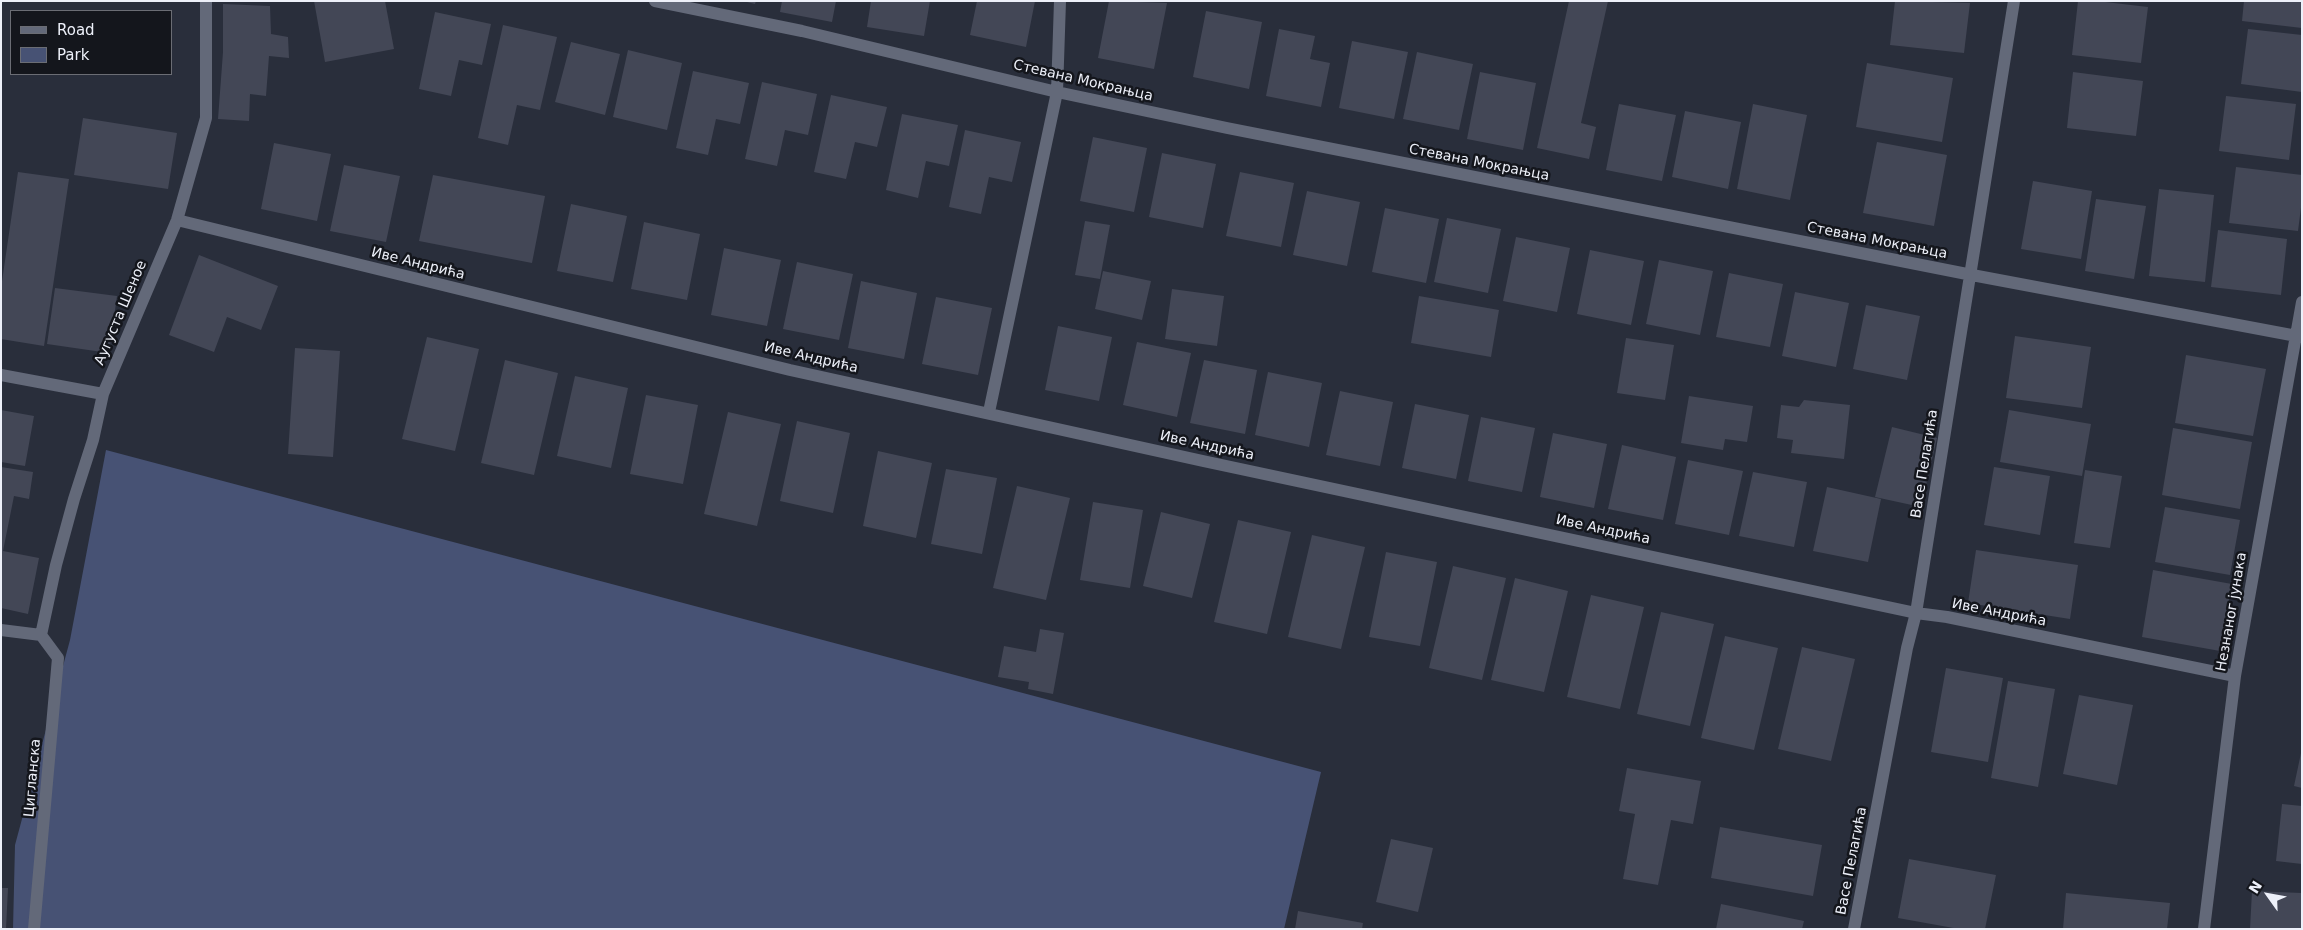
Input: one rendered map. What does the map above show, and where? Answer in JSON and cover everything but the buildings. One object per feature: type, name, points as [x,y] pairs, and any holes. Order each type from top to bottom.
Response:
[{"type":"street","name":"Аугуста Шеное","points":[[41,635],[56,565],[93,440],[103,394],[177,220],[206,118],[206,1]]},
{"type":"street","name":"Стевана Мокрањца","points":[[655,1],[802,32],[1057,92],[1237,130],[1972,275],[2299,337]]},
{"type":"street","points":[[989,412],[1057,92],[1060,1]]},
{"type":"street","name":"Васе Пелагића","points":[[1854,929],[1907,648],[1916,613],[1972,275],[2014,1]]},
{"type":"street","name":"Иве Андрића","points":[[177,220],[780,367],[1203,461],[1916,613],[1947,617],[2236,676]]},
{"type":"street","name":"Незнаног јунака","points":[[2204,929],[2236,676],[2299,337],[2302,302]]},
{"type":"street","points":[[1,375],[103,394]]},
{"type":"street","points":[[1,630],[41,635]]},
{"type":"street","name":"Цигланска","points":[[34,929],[58,658],[41,635]]},
{"type":"green space","points":[[106,450],[1321,772],[1284,929],[13,929],[15,845],[70,640]]}]
